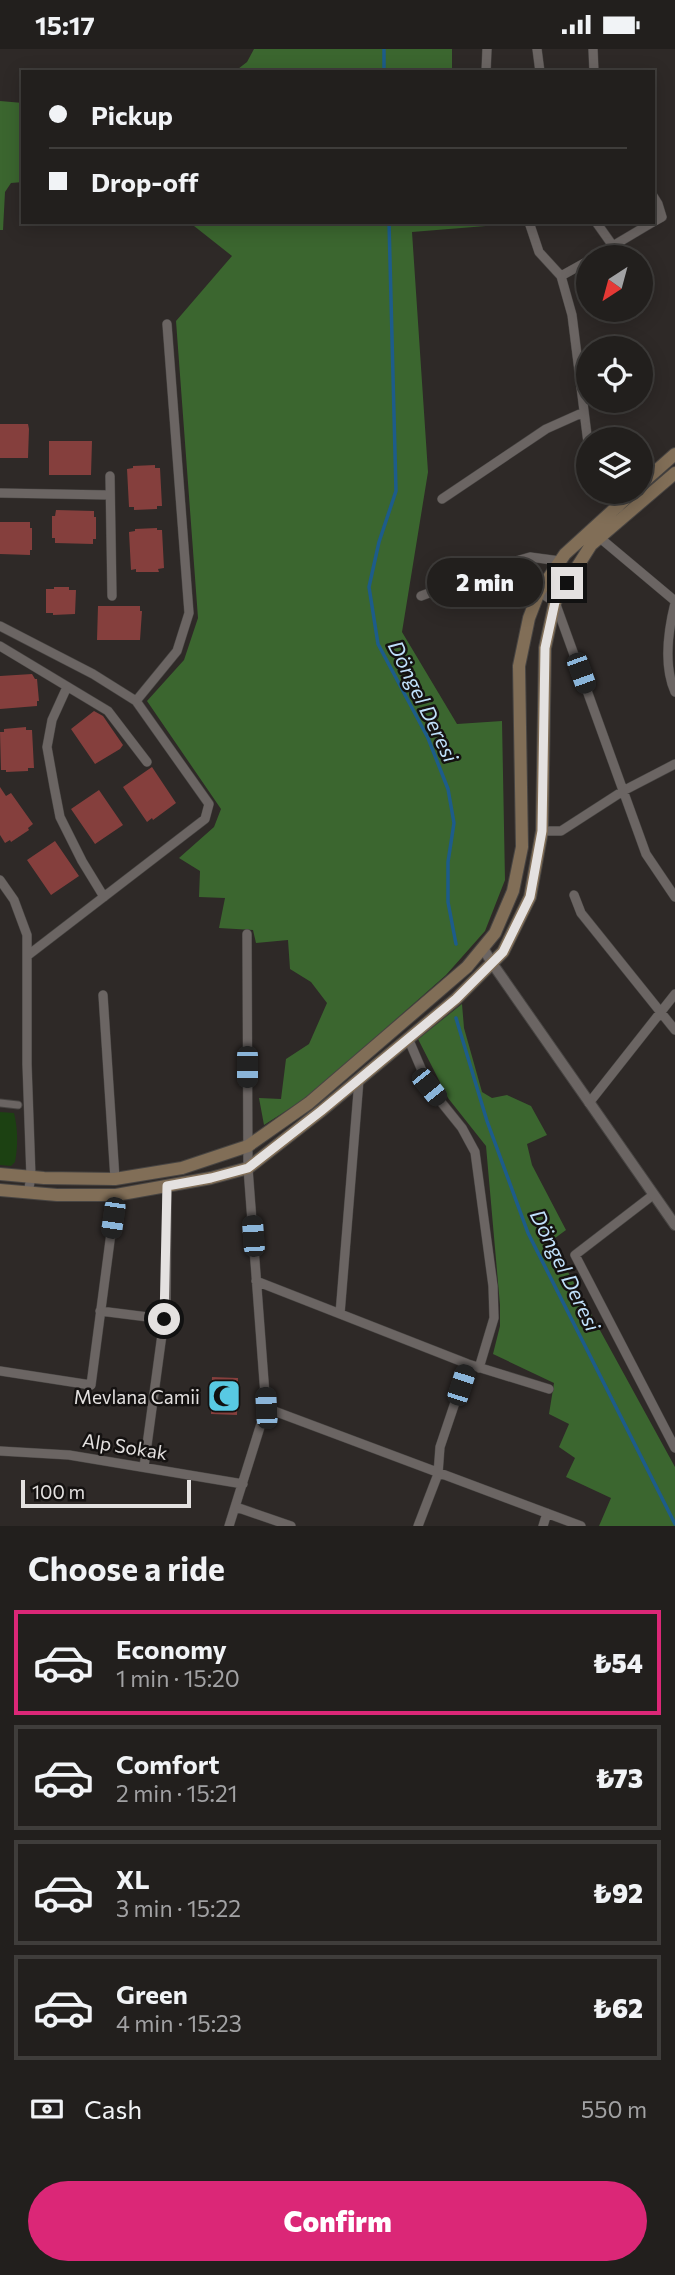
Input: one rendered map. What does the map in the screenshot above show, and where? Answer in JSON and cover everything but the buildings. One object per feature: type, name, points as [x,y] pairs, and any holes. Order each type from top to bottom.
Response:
[{"type":"main road","points":[[653,473],[675,454]]},
{"type":"main road","points":[[0,1174],[116,1179],[182,1168],[248,1146],[309,1103],[467,967],[495,933],[513,891],[522,847],[519,666],[529,618],[538,592],[565,554],[675,473]]},
{"type":"main road","points":[[0,1190],[57,1195],[116,1195],[211,1178],[248,1168],[456,999],[503,952],[530,897],[542,831],[545,648],[555,602],[591,545],[600,538],[625,504]]},
{"type":"street","points":[[486,70],[487,49]]},
{"type":"street","points":[[537,49],[540,70]]},
{"type":"street","points":[[593,49],[594,70]]},
{"type":"street","points":[[655,199],[662,217],[655,221]]},
{"type":"street","points":[[530,224],[539,252],[561,276],[572,315],[576,347]]},
{"type":"street","points":[[597,224],[612,245]]},
{"type":"street","points":[[615,245],[650,224]]},
{"type":"street","points":[[561,276],[576,268]]},
{"type":"street","points":[[136,701],[177,651],[188,613],[167,324]]},
{"type":"street","points":[[442,499],[546,429],[582,413]]},
{"type":"street","points":[[110,476],[112,596]]},
{"type":"street","points":[[0,493],[109,495]]},
{"type":"street","points":[[616,504],[620,512]]},
{"type":"street","points":[[600,538],[675,602],[668,629],[672,652],[669,679],[675,692]]},
{"type":"street","points":[[421,596],[530,557],[559,561]]},
{"type":"street","points":[[538,592],[555,602],[646,854],[675,897]]},
{"type":"street","points":[[0,626],[93,674],[136,701],[209,804],[205,819],[27,956]]},
{"type":"street","points":[[0,646],[108,711],[147,762]]},
{"type":"street","points":[[68,687],[52,720],[47,747],[60,817],[104,897]]},
{"type":"street","points":[[542,831],[561,831],[623,791],[675,764]]},
{"type":"street","points":[[0,880],[14,900],[27,936],[27,1064],[31,1177],[29,1193]]},
{"type":"street","points":[[575,895],[581,913],[675,1030]]},
{"type":"street","points":[[229,1526],[266,1408],[248,1168],[247,935]]},
{"type":"street","points":[[483,948],[675,1225]]},
{"type":"street","points":[[589,1103],[675,994]]},
{"type":"street","points":[[103,995],[116,1179]]},
{"type":"street","points":[[408,1038],[429,1087],[463,1128],[475,1152],[493,1286],[494,1318],[480,1368]]},
{"type":"street","points":[[340,1314],[359,1080]]},
{"type":"street","points":[[0,1103],[18,1105]]},
{"type":"street","points":[[144,1467],[164,1319],[167,1186]]},
{"type":"street","points":[[0,1371],[91,1385],[116,1195]]},
{"type":"street","points":[[653,1195],[575,1255],[675,1448]]},
{"type":"street","points":[[256,1282],[468,1364],[549,1389]]},
{"type":"street","points":[[100,1311],[164,1319]]},
{"type":"street","points":[[418,1526],[438,1474],[440,1447],[468,1364]]},
{"type":"street","points":[[266,1408],[581,1526]]},
{"type":"street","name":"Alp Sokak","points":[[0,1451],[69,1455],[243,1484]]},
{"type":"street","points":[[236,1507],[291,1526]]},
{"type":"street","points":[[542,1526],[547,1513]]},
{"type":"green space","points":[[254,49],[452,49],[452,70],[237,70],[247,62]]},
{"type":"green space","points":[[0,101],[21,103],[21,182],[11,183],[5,192],[3,230],[0,230]]},
{"type":"green space","points":[[192,224],[486,226],[412,232],[428,472],[402,632],[457,724],[502,721],[505,880],[485,931],[446,975],[309,1096],[264,1125],[259,1098],[281,1099],[286,1059],[309,1044],[327,1003],[311,982],[290,969],[288,940],[256,943],[253,930],[219,928],[225,898],[199,897],[200,871],[179,858],[214,827],[221,809],[147,701],[184,660],[198,618],[176,321],[232,256]]},
{"type":"green space","points":[[462,1004],[464,1028],[482,1092],[492,1098],[507,1095],[531,1106],[547,1135],[527,1144],[532,1165],[566,1230],[551,1241],[675,1467],[675,1526],[599,1526],[611,1498],[566,1477],[575,1458],[559,1447],[569,1424],[549,1414],[554,1383],[493,1354],[500,1326],[500,1305],[486,1146],[448,1098],[418,1039]]},
{"type":"green space","points":[[0,1112],[14,1113],[17,1150],[15,1162],[11,1166],[0,1165]]},
{"type":"waterway","name":"Döngel Deresi","points":[[384,49],[384,70]]},
{"type":"waterway","name":"Döngel Deresi","points":[[389,224],[396,491],[379,542],[369,587],[378,644],[428,738],[448,789],[454,823],[448,862],[448,902],[456,944]]},
{"type":"waterway","name":"Döngel Deresi","points":[[456,1018],[487,1121],[528,1233],[675,1524]]},
{"type":"place","name":"Mevlana Camii","points":[[224,1396]]},
{"type":"route","points":[[164,1319],[167,1186],[248,1168],[456,999],[503,952],[530,897],[542,831],[545,648],[555,602],[567,583]]}]
